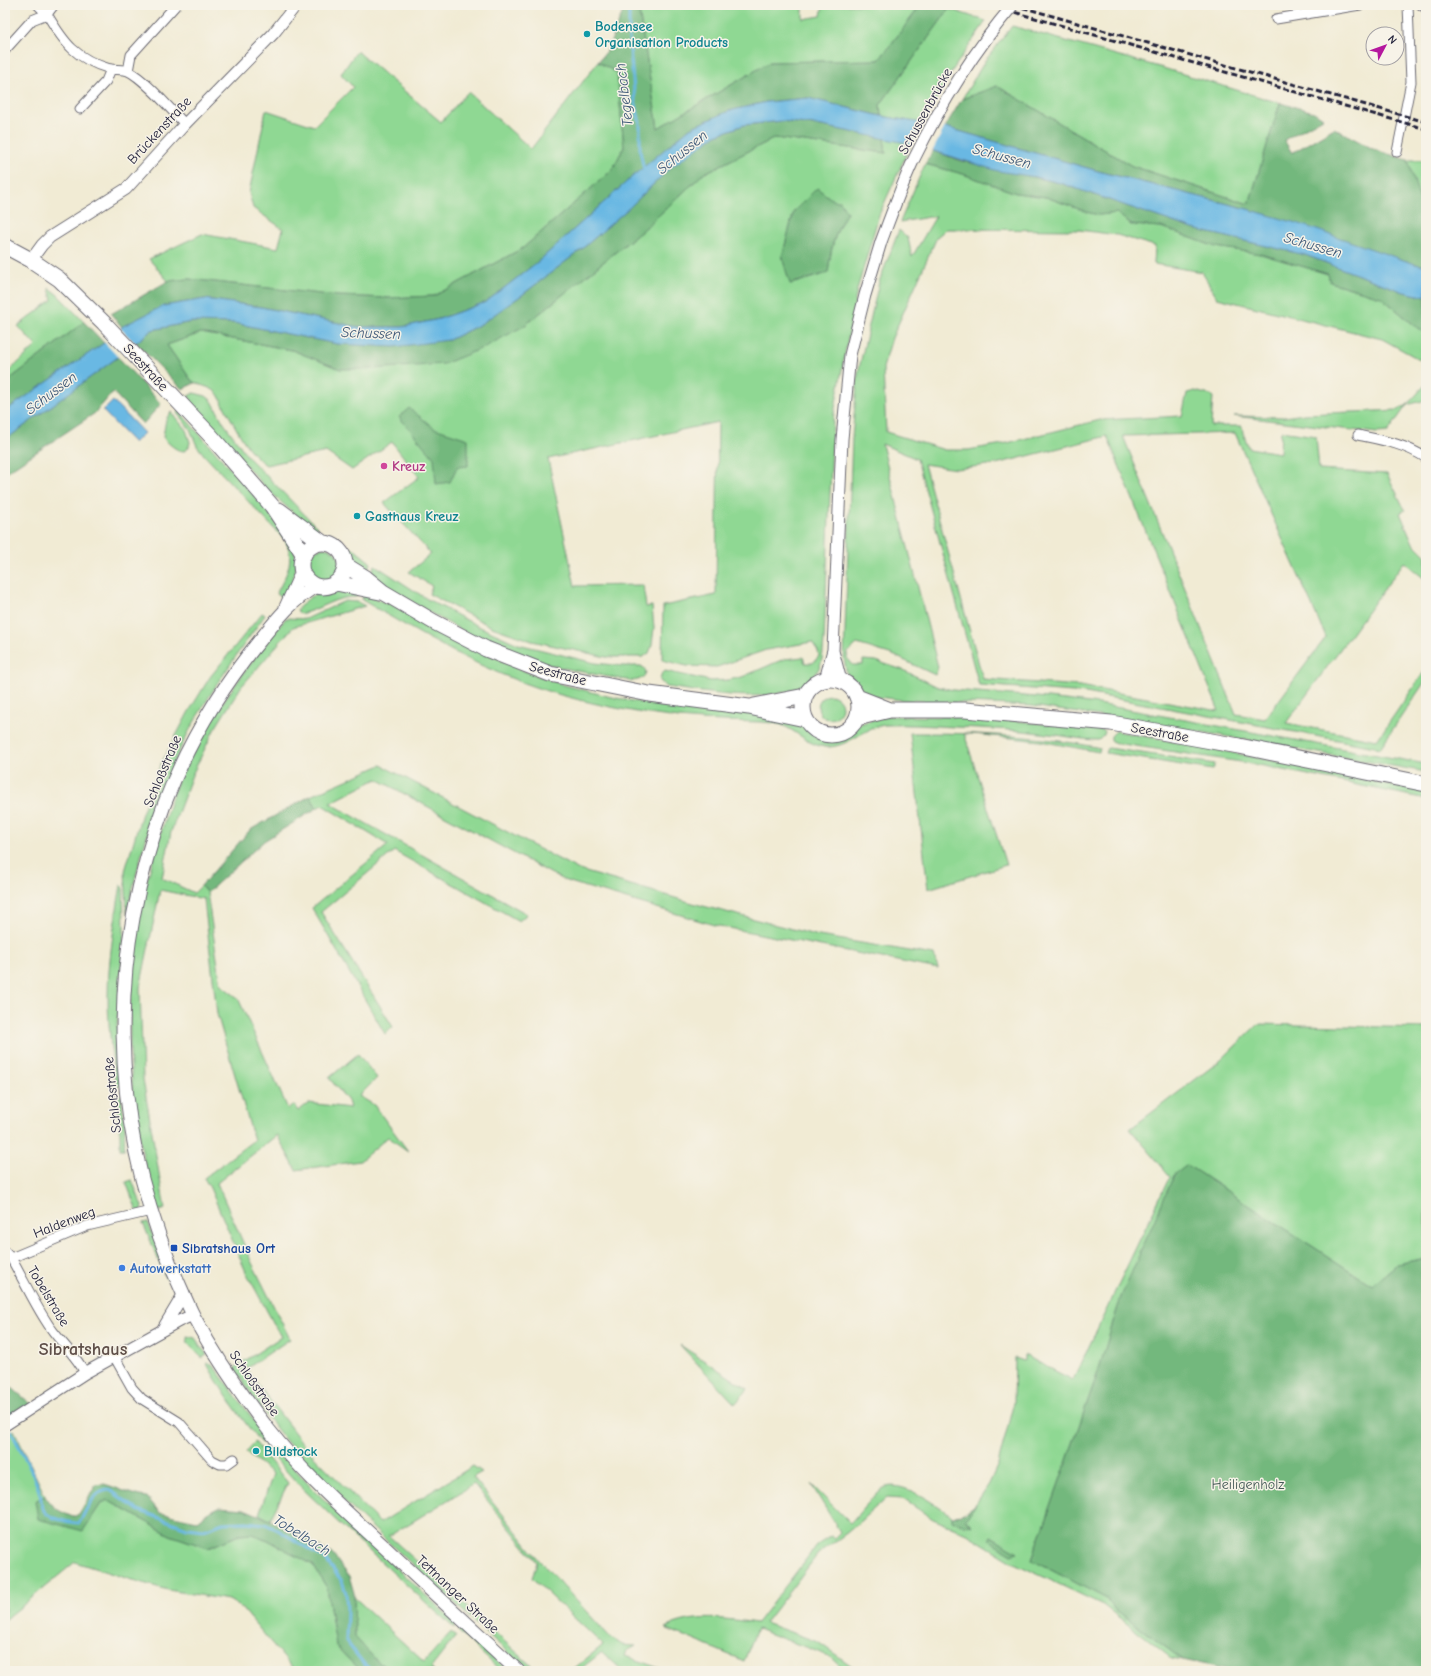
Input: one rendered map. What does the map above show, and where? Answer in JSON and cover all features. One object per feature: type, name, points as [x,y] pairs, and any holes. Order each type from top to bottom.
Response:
[{"type":"main road","name":"Seestraße","points":[[6,249],[31,260],[59,279],[104,323],[211,436],[272,506],[304,555]]},
{"type":"main road","name":"Seestraße","points":[[272,506],[323,543]]},
{"type":"main road","points":[[323,543],[330,544],[338,549],[344,558],[344,572],[336,583],[330,586],[316,586],[310,583],[302,572],[301,565],[304,555],[310,547],[323,543]]},
{"type":"main road","name":"Seestraße","points":[[345,565],[366,578],[382,592],[434,622],[486,649],[550,674],[649,694],[749,707],[805,719]]},
{"type":"main road","name":"Schloßstraße","points":[[302,572],[284,610],[241,663],[194,737],[175,774],[152,837],[136,898],[127,957],[123,1017],[124,1069],[130,1128],[139,1171],[151,1211],[183,1295],[193,1315],[215,1354],[270,1431],[332,1499],[376,1540]]},
{"type":"main road","name":"Seestraße","points":[[336,583],[382,592]]},
{"type":"main road","name":"Schloßstraße","points":[[284,610],[316,586]]},
{"type":"main road","points":[[841,681],[831,679],[816,683],[810,688],[805,696],[803,712],[805,719],[815,731],[830,736],[838,735],[846,731],[852,726],[857,718],[859,711],[857,697]]},
{"type":"main road","name":"Seestraße","points":[[841,681],[853,690],[857,697],[890,710]]},
{"type":"main road","name":"Seestraße","points":[[749,707],[805,696]]},
{"type":"main road","name":"Seestraße","points":[[857,718],[890,710],[980,711],[1110,723],[1239,746],[1426,784]]},
{"type":"main road","name":"Tettnanger Straße","points":[[376,1540],[518,1671]]},
{"type":"street","points":[[38,5],[48,14],[64,40],[76,54],[111,69],[128,71],[142,81],[185,124]]},
{"type":"street","points":[[5,50],[32,20],[48,14],[54,5]]},
{"type":"street","points":[[128,71],[130,55],[176,5]]},
{"type":"street","name":"Brückenstraße","points":[[31,260],[42,245],[50,238],[126,189],[185,124],[273,34],[296,5]]},
{"type":"street","name":"Schussenbrücke","points":[[833,650],[842,439],[850,356],[865,295],[881,242],[913,162],[930,128],[965,70],[1013,5]]},
{"type":"street","points":[[1276,19],[1360,5]]},
{"type":"street","points":[[1397,152],[1411,82],[1408,5]]},
{"type":"street","points":[[1421,5],[1426,8]]},
{"type":"street","points":[[80,109],[106,81],[111,69]]},
{"type":"street","points":[[1358,435],[1396,443],[1414,450],[1426,458]]},
{"type":"street","points":[[825,680],[833,650]]},
{"type":"street","points":[[833,650],[841,681]]},
{"type":"street","name":"Haldenweg","points":[[8,1255],[87,1226],[151,1211]]},
{"type":"street","name":"Tobelstraße","points":[[8,1255],[46,1321],[79,1361],[85,1373]]},
{"type":"street","points":[[162,1331],[183,1295]]},
{"type":"street","points":[[5,1425],[114,1356],[193,1315]]},
{"type":"street","points":[[114,1356],[132,1388],[142,1399],[179,1422],[212,1460],[220,1464],[227,1464],[234,1459]]},
{"type":"green space","points":[[621,5],[638,5],[658,128],[770,62],[879,60],[921,5],[935,5],[949,9],[880,105],[881,116],[808,98],[766,102],[729,111],[690,128],[633,176],[540,260],[486,302],[439,319],[402,327],[358,327],[261,307],[205,299],[163,306],[122,327],[111,314],[168,281],[189,279],[338,296],[387,298],[434,296],[523,248],[612,170],[624,147],[617,73],[598,62],[607,51],[624,9]]},
{"type":"green space","points":[[638,5],[803,5],[803,19],[821,16],[823,5],[921,5],[879,60],[770,62],[658,128]]},
{"type":"green space","points":[[949,9],[986,21],[952,71],[922,123],[881,116],[880,105]]},
{"type":"green space","points":[[1012,26],[1163,68],[1280,103],[1249,204],[1132,166],[997,86],[962,99],[985,61]]},
{"type":"green space","points":[[357,51],[441,122],[468,92],[531,149],[598,62],[617,73],[624,147],[612,170],[523,248],[434,296],[387,298],[338,296],[189,279],[168,281],[149,259],[202,234],[278,248],[283,229],[253,208],[249,193],[266,110],[314,126],[353,87],[341,74]]},
{"type":"green space","points":[[997,86],[1132,166],[1249,204],[1280,103],[1314,112],[1323,118],[1284,140],[1292,153],[1334,128],[1375,150],[1408,160],[1426,221],[1426,266],[1415,264],[1244,208],[1098,171],[945,127],[962,99]]},
{"type":"green space","points":[[782,121],[822,126],[884,138],[886,153],[775,138],[703,174],[643,230],[524,326],[485,347],[444,364],[372,369],[340,369],[292,350],[201,333],[167,345],[191,380],[195,383],[182,389],[136,343],[152,330],[191,322],[234,323],[337,344],[449,340],[481,324],[582,249],[630,207],[670,168],[716,135],[744,125]]},
{"type":"green space","points":[[775,138],[886,153],[884,138],[911,144],[879,215],[857,290],[833,419],[822,660],[818,670],[806,683],[790,691],[770,695],[726,695],[667,687],[660,681],[661,675],[665,671],[711,681],[728,680],[742,677],[784,659],[803,657],[805,663],[813,663],[819,656],[818,651],[812,642],[766,650],[717,667],[687,666],[662,660],[663,606],[716,595],[718,422],[548,459],[575,586],[643,585],[646,607],[652,606],[654,628],[652,645],[649,653],[643,657],[606,657],[532,641],[492,627],[429,594],[432,586],[409,572],[431,554],[384,503],[419,477],[392,442],[352,470],[326,452],[266,465],[247,446],[216,392],[191,380],[167,345],[201,333],[292,350],[340,369],[524,326],[643,230],[703,174]],"holes":[[[817,188],[847,212],[834,241],[828,273],[791,284],[782,257],[794,211]]]},
{"type":"green space","points":[[933,151],[962,161],[1060,183],[1193,229],[1305,255],[1404,292],[1426,297],[1426,335],[1381,297],[1330,282],[1328,274],[1261,254],[1216,247],[1161,227],[1131,225],[1117,213],[1099,215],[1046,197],[1016,193],[963,174],[925,164]]},
{"type":"green space","points":[[1408,160],[1426,160],[1426,221],[1424,218]]},
{"type":"green space","points":[[925,164],[963,174],[1016,193],[1046,197],[1090,213],[1099,215],[1117,213],[1131,225],[1161,227],[1216,247],[1261,254],[1328,274],[1330,282],[1381,297],[1426,335],[1426,363],[1382,339],[1217,298],[1202,272],[1154,264],[1155,246],[1117,235],[1079,230],[946,229],[937,237],[892,338],[883,368],[886,432],[945,450],[968,450],[1003,444],[1100,420],[1182,416],[1187,393],[1195,391],[1213,396],[1211,426],[1242,426],[1249,448],[1280,453],[1281,431],[1316,436],[1319,470],[1387,474],[1405,510],[1400,513],[1413,543],[1426,556],[1426,580],[1404,562],[1286,723],[1377,740],[1426,669],[1426,680],[1380,748],[1086,693],[979,685],[917,459],[882,444],[938,667],[935,675],[893,655],[857,644],[848,652],[847,658],[853,665],[863,665],[863,660],[876,661],[903,670],[938,687],[954,690],[1098,704],[1426,764],[1426,772],[1168,726],[1032,706],[902,700],[870,696],[864,693],[847,675],[844,659],[852,438],[858,373],[879,282],[899,230],[908,238],[912,257],[936,216],[900,222]],"holes":[[[1235,433],[1326,637],[1265,719],[1236,714],[1123,436]],[[1107,436],[1219,711],[1080,686],[983,679],[924,464],[956,469],[996,464]]]},
{"type":"green space","points":[[817,188],[834,201],[840,201],[847,212],[834,241],[828,273],[790,284],[782,257],[794,211]]},
{"type":"green space","points":[[49,288],[58,295],[84,322],[5,383],[5,375],[36,346],[18,326],[52,300]]},
{"type":"green space","points":[[84,322],[104,343],[5,411],[5,383]]},
{"type":"green space","points":[[118,357],[161,404],[143,424],[113,392],[95,413],[5,473],[5,440]]},
{"type":"green space","points":[[1426,384],[1426,400],[1407,405]]},
{"type":"green space","points":[[194,393],[206,396],[212,401],[223,422],[249,458],[317,527],[318,532],[291,511],[267,489],[191,404],[192,401],[188,396]]},
{"type":"green space","points":[[1407,405],[1388,432],[1377,433],[1234,416],[1284,417],[1304,414],[1398,410]]},
{"type":"green space","points":[[409,408],[434,428],[468,439],[468,466],[457,467],[450,482],[436,484],[434,458],[399,417]]},
{"type":"green space","points":[[179,411],[272,517],[288,538],[295,553],[296,564],[294,577],[288,589],[280,597],[276,594],[286,574],[290,561],[290,555],[285,540],[205,456],[197,446],[190,429],[177,413]]},
{"type":"green space","points":[[171,412],[186,430],[190,442],[188,448],[182,451],[173,447],[163,437],[166,419]]},
{"type":"green space","points":[[349,547],[354,549],[371,563],[365,574],[352,561],[347,549]]},
{"type":"green space","points":[[321,548],[327,548],[336,552],[340,564],[336,576],[327,580],[321,580],[312,576],[308,567],[308,561],[312,552]]},
{"type":"green space","points":[[375,565],[427,599],[478,626],[518,644],[595,663],[641,666],[646,672],[641,679],[632,681],[545,664],[517,655],[479,639],[460,629],[370,576]]},
{"type":"green space","points":[[340,590],[358,593],[356,597],[348,597],[334,601],[300,614],[297,610],[307,600],[316,594]]},
{"type":"green space","points":[[363,594],[392,605],[519,669],[564,685],[611,697],[654,705],[695,710],[768,714],[800,723],[811,734],[829,740],[847,735],[859,724],[887,716],[978,717],[1105,731],[1104,735],[1099,740],[1002,729],[921,725],[886,725],[870,729],[841,744],[825,747],[811,743],[787,727],[773,723],[701,720],[648,714],[593,703],[535,687],[480,665],[400,623],[362,600]]},
{"type":"green space","points":[[345,601],[357,602],[365,606],[293,627],[241,687],[214,730],[192,775],[171,832],[162,878],[194,893],[201,886],[207,893],[221,985],[238,998],[288,1109],[294,1105],[298,1111],[309,1103],[350,1108],[348,1101],[329,1078],[358,1054],[377,1078],[359,1096],[374,1105],[408,1151],[388,1137],[360,1161],[296,1170],[277,1135],[217,1183],[252,1263],[290,1339],[246,1369],[307,1449],[380,1523],[473,1466],[482,1472],[473,1477],[539,1560],[609,1636],[622,1645],[636,1646],[627,1651],[625,1656],[667,1671],[623,1671],[602,1652],[578,1671],[571,1671],[603,1645],[532,1578],[537,1562],[474,1484],[389,1536],[537,1671],[528,1671],[335,1493],[287,1442],[258,1405],[234,1368],[281,1337],[246,1272],[210,1188],[204,1178],[254,1140],[217,1014],[204,899],[160,890],[140,988],[143,1079],[165,1209],[158,1211],[147,1174],[139,1137],[134,1100],[130,1024],[131,986],[140,911],[146,884],[169,806],[181,774],[204,732],[229,693],[286,618],[306,619]]},
{"type":"green space","points":[[262,613],[265,615],[231,663],[200,712],[172,767],[149,829],[127,914],[125,871],[142,813],[160,766],[188,713],[210,677]]},
{"type":"green space","points":[[830,695],[839,698],[842,707],[839,716],[830,719],[821,716],[818,707],[821,698]]},
{"type":"green space","points":[[1116,731],[1426,792],[1426,799],[1254,764],[1116,743],[1111,741],[1111,736]]},
{"type":"green space","points":[[910,733],[964,734],[1006,865],[928,889]]},
{"type":"green space","points":[[974,734],[1053,740],[1100,748],[1099,752],[1040,741]]},
{"type":"green space","points":[[1108,748],[1215,764],[1213,770],[1106,753]]},
{"type":"green space","points":[[381,765],[579,870],[703,906],[819,936],[934,955],[938,969],[714,925],[563,880],[377,779],[330,803],[527,914],[519,921],[394,851],[321,912],[393,1027],[385,1034],[312,908],[388,845],[322,805],[317,808],[310,796]]},
{"type":"green space","points":[[310,796],[317,808],[264,841],[207,893],[201,886],[250,830]]},
{"type":"green space","points":[[121,885],[123,886],[124,932],[117,1026],[120,1085],[116,1088],[109,1030],[108,982],[112,940]]},
{"type":"green space","points":[[1258,1024],[1426,1028],[1426,1258],[1397,1264],[1372,1285],[1187,1165],[1121,1297],[1098,1372],[1032,1560],[1107,1599],[1115,1610],[1183,1660],[1171,1658],[1103,1605],[1014,1563],[964,1532],[933,1519],[903,1499],[886,1498],[848,1532],[818,1554],[765,1623],[818,1642],[859,1671],[845,1671],[829,1656],[757,1629],[744,1661],[665,1628],[687,1620],[710,1618],[757,1623],[817,1545],[831,1536],[834,1538],[840,1532],[811,1484],[850,1523],[870,1500],[882,1489],[890,1486],[898,1487],[918,1494],[952,1516],[953,1520],[971,1524],[965,1520],[989,1484],[998,1464],[1014,1402],[1015,1358],[1024,1361],[1024,1355],[1073,1380],[1170,1176],[1130,1129],[1221,1060]],"holes":[[[991,1536],[1017,1552],[990,1540]]]},
{"type":"green space","points":[[116,1094],[121,1096],[125,1125],[124,1149],[120,1149],[120,1122]]},
{"type":"green space","name":"Heiligenholz","points":[[1187,1165],[1372,1285],[1397,1264],[1426,1258],[1426,1671],[1235,1671],[1183,1660],[1115,1610],[1107,1599],[1032,1560],[1098,1372],[1121,1297],[1174,1175]]},
{"type":"green space","points":[[132,1180],[142,1206],[141,1210],[137,1211],[126,1182]]},
{"type":"green space","points":[[148,1222],[168,1278],[166,1279],[143,1223]]},
{"type":"green space","points":[[187,1336],[195,1338],[207,1355],[202,1358],[188,1344]]},
{"type":"green space","points":[[680,1345],[748,1389],[735,1404]]},
{"type":"green space","points":[[207,1364],[212,1364],[268,1439],[261,1443],[239,1415],[213,1375]]},
{"type":"green space","points":[[5,1382],[31,1404],[5,1423]]},
{"type":"green space","points":[[14,1430],[45,1496],[35,1501],[83,1530],[100,1505],[107,1500],[170,1535],[208,1548],[239,1535],[252,1534],[268,1540],[313,1565],[327,1588],[336,1646],[360,1671],[295,1671],[242,1608],[229,1600],[168,1590],[75,1562],[5,1620],[5,1437]]},
{"type":"green space","points":[[255,1442],[288,1483],[270,1520],[259,1514],[273,1474],[246,1452]]},
{"type":"green space","points":[[271,1442],[310,1486],[373,1547],[457,1624],[454,1628],[300,1486],[264,1447]]},
{"type":"green space","points":[[104,1484],[131,1494],[147,1497],[160,1513],[197,1521],[207,1513],[219,1507],[244,1509],[270,1520],[332,1554],[349,1576],[354,1593],[355,1637],[378,1661],[388,1669],[394,1671],[360,1671],[336,1646],[327,1588],[313,1565],[268,1540],[252,1534],[239,1535],[208,1548],[170,1535],[107,1500],[100,1505],[83,1531],[38,1519],[35,1501],[45,1496],[53,1507],[73,1517],[79,1514],[96,1485]]},
{"type":"green space","points":[[976,1504],[965,1520],[972,1525],[964,1525],[952,1520],[952,1516],[962,1515]]},
{"type":"green space","points":[[991,1536],[1018,1552],[1012,1554],[989,1540]]},
{"type":"green space","points":[[354,1597],[424,1662],[451,1632],[456,1636],[431,1668],[434,1671],[394,1671],[388,1669],[368,1652],[355,1637]]},
{"type":"green space","points":[[461,1628],[509,1671],[501,1671],[458,1631]]},
{"type":"water","name":"Schussen","points":[[808,98],[881,116],[945,127],[1098,171],[1244,208],[1300,224],[1415,264],[1426,266],[1426,297],[1404,292],[1305,255],[1193,229],[1060,183],[998,171],[911,144],[822,126],[782,121],[744,125],[716,135],[670,168],[630,207],[582,249],[481,324],[449,340],[394,347],[337,344],[234,323],[191,322],[152,330],[118,357],[5,440],[5,411],[104,343],[123,326],[163,306],[205,299],[261,307],[358,327],[402,327],[439,319],[486,302],[540,260],[633,176],[690,128],[729,111],[766,102]]},
{"type":"water","points":[[113,401],[144,433],[134,443],[103,411]]},
{"type":"pier","points":[[923,121],[946,125],[932,152],[910,146]]},
{"type":"pier","points":[[119,327],[137,345],[120,359],[103,341]]},
{"type":"waterway","name":"Tegelbach","points":[[629,5],[629,39],[635,100],[640,124],[640,151],[644,170]]},
{"type":"waterway","name":"Tobelbach","points":[[5,1403],[10,1415]]},
{"type":"waterway","name":"Tobelbach","points":[[11,1431],[34,1478],[40,1494],[43,1510],[54,1518],[79,1523],[95,1497],[99,1493],[110,1490],[138,1510],[187,1528],[204,1530],[223,1523],[246,1522],[265,1524],[278,1530],[325,1559],[342,1581],[346,1593],[346,1641],[364,1664],[372,1671]]},
{"type":"railway","points":[[989,5],[1426,129]]},
{"type":"railway","points":[[1014,5],[1426,122]]},
{"type":"place","name":"Bodensee Organisation Products","points":[[587,34]]},
{"type":"place","name":"Kreuz","points":[[384,466]]},
{"type":"place","name":"Gasthaus Kreuz","points":[[357,516]]},
{"type":"place","name":"Sibratshaus Ort","points":[[174,1248]]},
{"type":"place","name":"Autowerkstatt","points":[[122,1268]]},
{"type":"place","name":"Bildstock","points":[[256,1451]]},
{"type":"district","name":"Sibratshaus","points":[[83,1349]]}]
